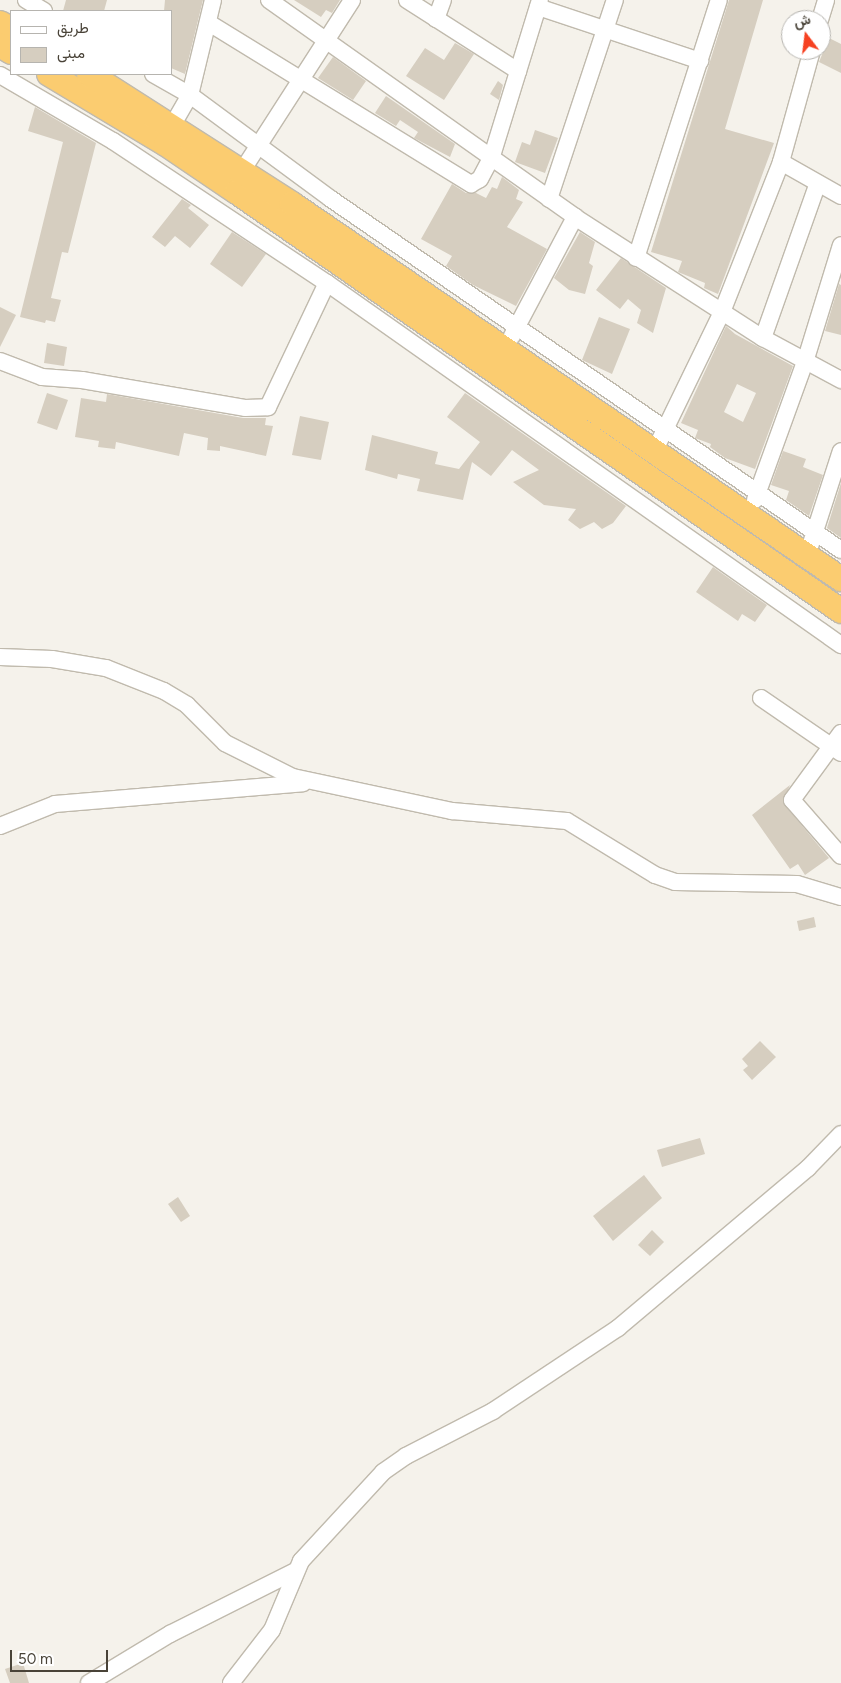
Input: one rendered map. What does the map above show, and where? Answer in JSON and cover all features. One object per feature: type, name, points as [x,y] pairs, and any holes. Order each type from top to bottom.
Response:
[{"type":"highway","points":[[51,75],[158,139],[237,192],[841,611]]},
{"type":"highway","points":[[91,75],[242,171],[841,579]]},
{"type":"street","points":[[26,0],[42,10]]},
{"type":"street","points":[[172,126],[190,95],[209,23],[213,0]]},
{"type":"street","points":[[269,0],[328,39],[549,199],[636,258],[763,338],[841,380]]},
{"type":"street","points":[[242,171],[256,146],[352,0]]},
{"type":"street","points":[[407,0],[518,71]]},
{"type":"street","points":[[436,19],[443,0]]},
{"type":"street","points":[[549,199],[615,0]]},
{"type":"street","points":[[636,258],[719,0]]},
{"type":"street","points":[[209,23],[467,184],[480,179],[492,156],[539,3],[606,31],[700,61]]},
{"type":"street","points":[[654,452],[722,312],[781,162],[809,60]]},
{"type":"street","points":[[0,75],[113,141],[327,283],[841,645]]},
{"type":"street","points":[[155,75],[190,95],[256,146],[516,329],[666,427],[841,550]]},
{"type":"street","points":[[781,162],[841,196]]},
{"type":"street","points":[[763,338],[818,183]]},
{"type":"street","points":[[504,349],[575,217]]},
{"type":"street","points":[[749,517],[805,362],[841,244]]},
{"type":"street","points":[[0,361],[42,377],[82,380],[245,408],[268,407],[327,283]]},
{"type":"street","points":[[808,556],[841,451]]},
{"type":"street","points":[[0,657],[78,663],[126,675],[174,696],[225,743],[284,773],[312,782],[452,811],[567,822],[655,875],[674,882],[797,884],[841,897]]},
{"type":"street","points":[[761,698],[836,750]]},
{"type":"street","points":[[841,733],[836,750],[792,800],[841,856]]},
{"type":"street","points":[[0,826],[55,804],[312,782]]},
{"type":"street","points":[[231,1683],[272,1630],[295,1571],[309,1550],[394,1462],[493,1411],[618,1328],[808,1168],[841,1134]]},
{"type":"street","points":[[89,1683],[170,1634],[295,1571]]},
{"type":"building","points":[[66,0],[107,0],[104,10],[63,10]]},
{"type":"building","points":[[165,0],[203,0],[185,74],[172,68],[172,10],[164,10]]},
{"type":"building","points":[[294,0],[340,0],[332,13],[326,10],[321,17]]},
{"type":"building","points":[[729,0],[763,0],[725,129],[774,143],[718,294],[704,288],[705,283],[678,272],[682,261],[651,252]]},
{"type":"building","points":[[831,39],[841,44],[841,73],[819,62],[820,60],[831,60]]},
{"type":"building","points":[[455,43],[474,54],[444,100],[406,76],[425,48],[444,60]]},
{"type":"building","points":[[333,57],[366,81],[353,100],[318,78]]},
{"type":"building","points":[[498,81],[503,85],[499,100],[490,94]]},
{"type":"building","points":[[386,96],[455,144],[450,157],[414,138],[418,132],[400,120],[396,126],[375,113]]},
{"type":"building","points":[[35,107],[96,143],[68,253],[62,252],[51,298],[61,300],[55,322],[46,320],[45,323],[20,317],[63,142],[28,131]]},
{"type":"building","points":[[535,130],[558,138],[545,173],[515,162],[522,142],[530,145]]},
{"type":"building","points":[[502,177],[519,190],[516,199],[523,202],[507,227],[547,249],[516,306],[473,285],[446,266],[452,256],[421,239],[452,184],[466,193],[476,193],[486,198],[492,187],[497,189]]},
{"type":"building","points":[[182,199],[191,205],[188,208],[209,225],[190,248],[175,236],[165,247],[152,237]]},
{"type":"building","points":[[232,232],[266,254],[242,287],[210,264]]},
{"type":"building","points":[[580,232],[595,242],[589,263],[593,266],[585,294],[569,290],[554,278]]},
{"type":"building","points":[[621,258],[666,288],[653,333],[637,323],[641,310],[628,299],[620,309],[596,290]]},
{"type":"building","points":[[839,284],[841,285],[841,335],[825,331]]},
{"type":"building","points":[[0,307],[16,315],[0,347]]},
{"type":"building","points":[[599,317],[630,329],[612,374],[582,360]]},
{"type":"building","points":[[726,326],[735,334],[793,366],[755,469],[725,458],[710,447],[711,444],[695,438],[698,430],[681,423]],"holes":[[[737,384],[756,393],[743,422],[724,412]]]},
{"type":"building","points":[[47,343],[67,347],[64,366],[44,363]]},
{"type":"building","points":[[47,393],[68,400],[57,430],[37,423]]},
{"type":"building","points":[[465,393],[626,506],[613,523],[602,529],[594,522],[580,529],[568,520],[576,509],[544,505],[513,482],[539,470],[512,450],[491,476],[472,462],[463,500],[417,491],[420,479],[398,474],[397,479],[365,470],[372,435],[438,452],[435,464],[459,469],[480,442],[447,417]]},
{"type":"building","points":[[107,394],[243,418],[266,418],[265,425],[273,426],[266,456],[220,446],[220,451],[207,450],[208,438],[184,433],[179,456],[116,442],[115,449],[98,447],[99,441],[75,437],[81,398],[106,402]]},
{"type":"building","points":[[300,416],[329,422],[321,460],[292,455]]},
{"type":"building","points":[[783,451],[806,459],[803,467],[823,475],[809,516],[786,500],[789,491],[771,485]]},
{"type":"building","points":[[841,483],[841,538],[827,528]]},
{"type":"building","points":[[713,567],[767,605],[755,622],[742,614],[738,621],[696,592]]},
{"type":"building","points":[[790,785],[783,803],[829,858],[805,875],[798,864],[790,869],[752,815]]},
{"type":"building","points":[[814,917],[816,927],[799,931],[797,921]]},
{"type":"building","points":[[760,1041],[776,1057],[752,1080],[743,1070],[748,1066],[742,1059]]},
{"type":"building","points":[[700,1138],[705,1154],[662,1167],[657,1150]]},
{"type":"building","points":[[644,1175],[662,1198],[613,1241],[593,1216]]},
{"type":"building","points":[[178,1197],[190,1216],[181,1222],[168,1204]]},
{"type":"building","points":[[652,1230],[664,1242],[650,1256],[638,1245]]},
{"type":"building","points":[[23,1663],[29,1683],[10,1683],[5,1669]]}]
